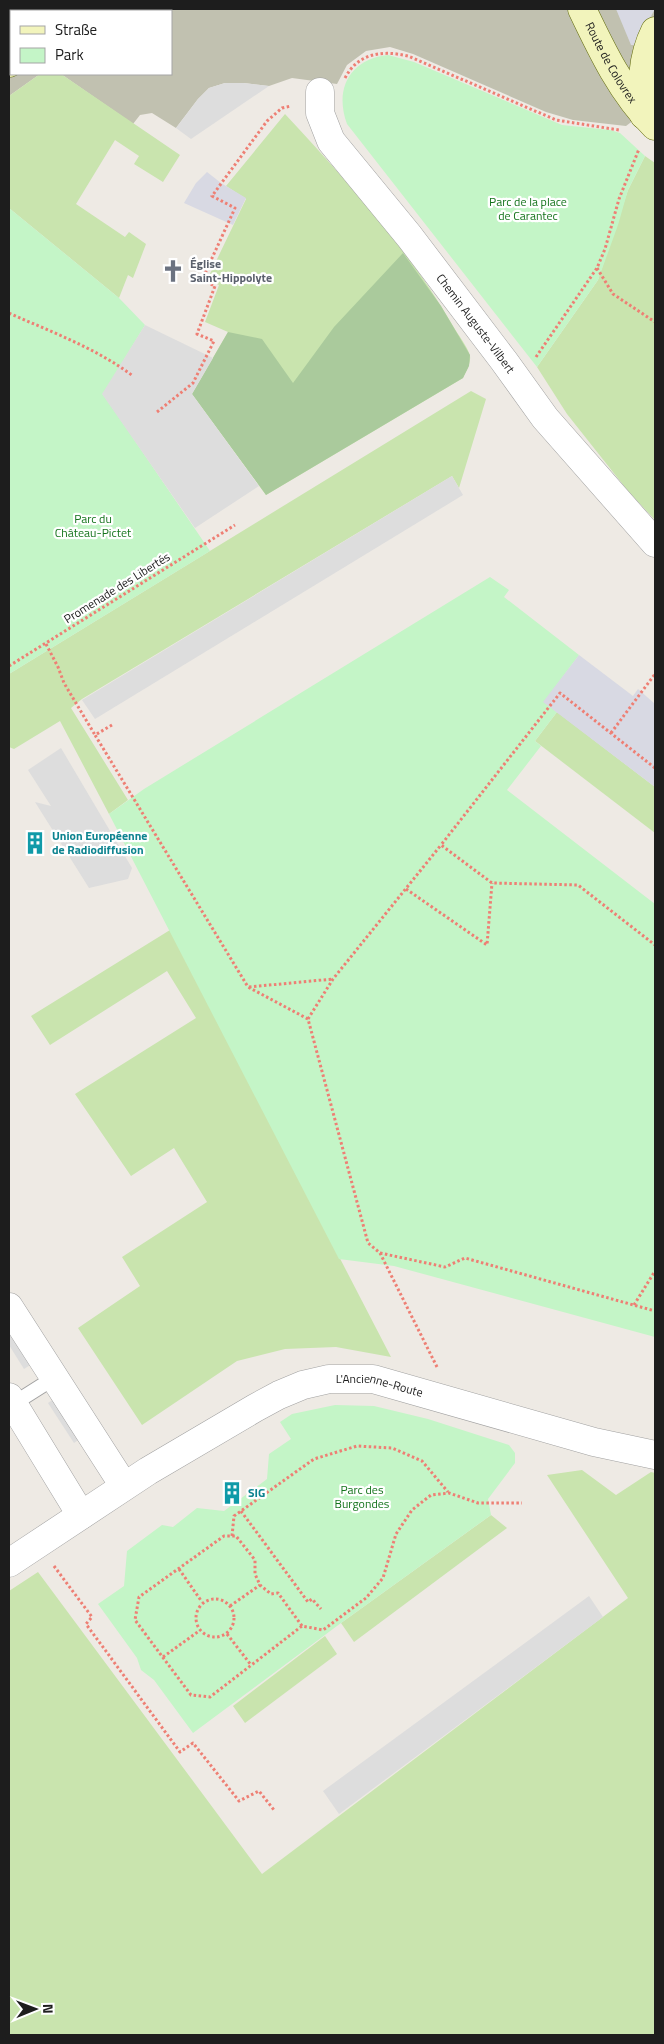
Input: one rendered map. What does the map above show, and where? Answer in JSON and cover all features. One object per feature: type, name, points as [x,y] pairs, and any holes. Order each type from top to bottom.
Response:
[{"type":"street","name":"Route de Colovrex","points":[[582,9],[611,68],[650,121]]},
{"type":"street","name":"Route de Colovrex","points":[[650,121],[642,78],[645,55],[655,31]]},
{"type":"street","name":"Chemin Auguste-Vilbert","points":[[320,92],[320,113],[331,141],[409,236],[545,418],[655,543]]},
{"type":"street","points":[[9,1307],[124,1486]]},
{"type":"street","name":"L'Ancienne-Route","points":[[9,1564],[124,1486],[255,1408],[303,1385],[329,1379],[373,1379],[585,1440],[655,1455]]},
{"type":"street","points":[[11,1401],[81,1515]]},
{"type":"lane","points":[[11,1401],[54,1378]]},
{"type":"path","points":[[320,92],[340,89],[348,72],[360,60],[374,54],[391,52],[408,56],[556,120],[615,128],[622,131]]},
{"type":"path","points":[[157,412],[193,383],[214,341],[196,334],[215,286],[202,280],[235,208],[212,196],[267,121],[282,108]]},
{"type":"path","points":[[531,364],[597,268],[605,249],[619,199],[638,153]]},
{"type":"path","points":[[597,268],[614,294],[655,322]]},
{"type":"path","points":[[9,313],[85,347],[117,364],[133,376]]},
{"type":"path","name":"Promenade des Libertés","points":[[9,666],[235,525]]},
{"type":"path","points":[[46,644],[64,683],[248,987],[308,1019],[368,1243],[380,1252],[445,1267],[465,1258],[655,1311]]},
{"type":"path","points":[[612,733],[655,674]]},
{"type":"path","points":[[308,1019],[333,979],[560,693],[655,768]]},
{"type":"path","points":[[95,735],[112,725]]},
{"type":"path","points":[[441,845],[492,883],[578,885],[655,945]]},
{"type":"path","points":[[406,888],[487,945],[492,883]]},
{"type":"path","points":[[248,987],[333,979]]},
{"type":"path","points":[[380,1252],[441,1375],[434,1396]]},
{"type":"path","points":[[634,1305],[655,1271]]},
{"type":"path","points":[[232,1536],[234,1516],[314,1459],[357,1446],[392,1448],[422,1460],[448,1492]]},
{"type":"path","points":[[302,1626],[210,1697],[191,1695],[136,1620],[139,1598],[224,1536],[236,1536],[255,1560],[255,1574],[260,1585],[271,1594],[278,1593],[302,1626],[323,1630],[366,1598],[383,1578],[396,1534],[412,1510],[431,1495],[448,1492],[478,1503],[522,1503]]},
{"type":"path","points":[[241,1511],[308,1602],[312,1600],[321,1609]]},
{"type":"path","points":[[50,1560],[92,1617],[86,1624],[180,1752],[193,1743],[239,1802],[259,1791],[274,1810]]},
{"type":"path","points":[[179,1569],[202,1602]]},
{"type":"path","points":[[230,1606],[260,1585]]},
{"type":"path","points":[[217,1598],[230,1606],[234,1620],[227,1634],[212,1638],[199,1631],[195,1616],[202,1602],[217,1598]]},
{"type":"path","points":[[163,1657],[199,1631]]},
{"type":"path","points":[[227,1634],[251,1665]]},
{"type":"shaded area","points":[[9,9],[655,9],[655,104],[626,126],[573,120],[546,112],[413,54],[390,47],[366,51],[347,65],[337,84],[292,78],[269,86],[225,83],[209,88],[176,128],[152,113],[140,115],[133,124],[62,75],[172,75],[172,10],[10,10],[10,75],[39,75],[9,96]]},
{"type":"shaded area","points":[[616,9],[655,9],[635,45],[631,45]]},
{"type":"shaded area","points":[[225,83],[269,86],[191,139],[176,128],[209,88]]},
{"type":"shaded area","points":[[207,172],[246,198],[233,225],[184,203],[196,183]]},
{"type":"shaded area","points":[[145,325],[213,358],[192,394],[259,486],[195,528],[102,394]]},
{"type":"shaded area","points":[[452,476],[463,495],[95,719],[82,700]]},
{"type":"shaded area","points":[[579,655],[633,696],[638,689],[655,704],[655,787],[543,702]]},
{"type":"shaded area","points":[[61,748],[132,868],[128,879],[89,888],[35,802],[51,806],[28,770]]},
{"type":"shaded area","points":[[9,1307],[41,1358],[24,1369],[9,1345]]},
{"type":"shaded area","points":[[63,1393],[89,1432],[74,1443],[48,1403]]},
{"type":"shaded area","points":[[589,1596],[603,1617],[339,1814],[323,1791]]},
{"type":"green space","name":"Parc de la place de Carantec","points":[[388,55],[414,62],[562,125],[610,130],[620,133],[645,156],[628,190],[618,225],[598,280],[537,367],[347,124],[343,111],[343,99],[344,88],[348,78],[355,69],[364,63]]},
{"type":"green space","points":[[39,75],[62,75],[180,155],[163,182],[134,164],[139,156],[115,140],[76,204],[125,237],[129,232],[146,244],[133,278],[128,275],[119,298],[9,208],[9,96]]},
{"type":"green space","points":[[285,114],[331,164],[396,242],[435,297],[469,352],[470,359],[463,378],[266,495],[192,394],[228,332],[205,322],[219,285],[207,280],[246,199],[226,186]]},
{"type":"green space","points":[[645,156],[655,163],[655,520],[628,491],[567,414],[537,367],[598,280],[628,190]]},
{"type":"green space","name":"Parc du Château-Pictet","points":[[9,208],[119,298],[145,325],[103,394],[210,551],[9,674]]},
{"type":"green space","points":[[403,253],[441,306],[470,355],[469,366],[463,378],[266,495],[192,394],[228,332],[262,339],[293,383],[334,327]]},
{"type":"green space","points":[[471,391],[486,399],[459,488],[452,476],[82,699],[71,708],[128,800],[109,814],[60,721],[14,749],[9,747],[9,674]]},
{"type":"green space","points":[[490,577],[509,590],[504,597],[579,655],[544,702],[557,712],[535,741],[541,746],[507,790],[655,904],[655,1337],[394,1266],[339,1259],[109,814],[144,789]]},
{"type":"green space","points":[[557,712],[655,787],[655,833],[535,741]]},
{"type":"green space","points":[[170,930],[391,1357],[336,1347],[285,1349],[237,1361],[142,1425],[78,1328],[140,1286],[122,1257],[207,1202],[174,1148],[131,1176],[75,1094],[196,1018],[167,971],[50,1045],[31,1016]]},
{"type":"green space","name":"Parc des Burgondes","points":[[335,1405],[374,1406],[428,1419],[509,1445],[515,1453],[515,1463],[488,1499],[491,1515],[193,1733],[154,1680],[141,1670],[137,1658],[98,1604],[124,1586],[127,1551],[162,1525],[173,1527],[197,1508],[224,1511],[267,1479],[269,1454],[291,1439],[280,1422],[292,1414]]},
{"type":"green space","points":[[582,1470],[616,1495],[651,1472],[655,1473],[655,2035],[9,2035],[9,1591],[38,1572],[262,1874],[628,1598],[547,1475]]},
{"type":"green space","points":[[491,1515],[507,1528],[354,1642],[341,1623]]},
{"type":"green space","points":[[325,1636],[337,1654],[245,1723],[233,1706]]},
{"type":"place","name":"Église Saint-Hippolyte","points":[[173,271]]},
{"type":"place","name":"Union Européenne de Radiodiffusion","points":[[35,843]]},
{"type":"place","name":"SIG","points":[[232,1493]]}]
